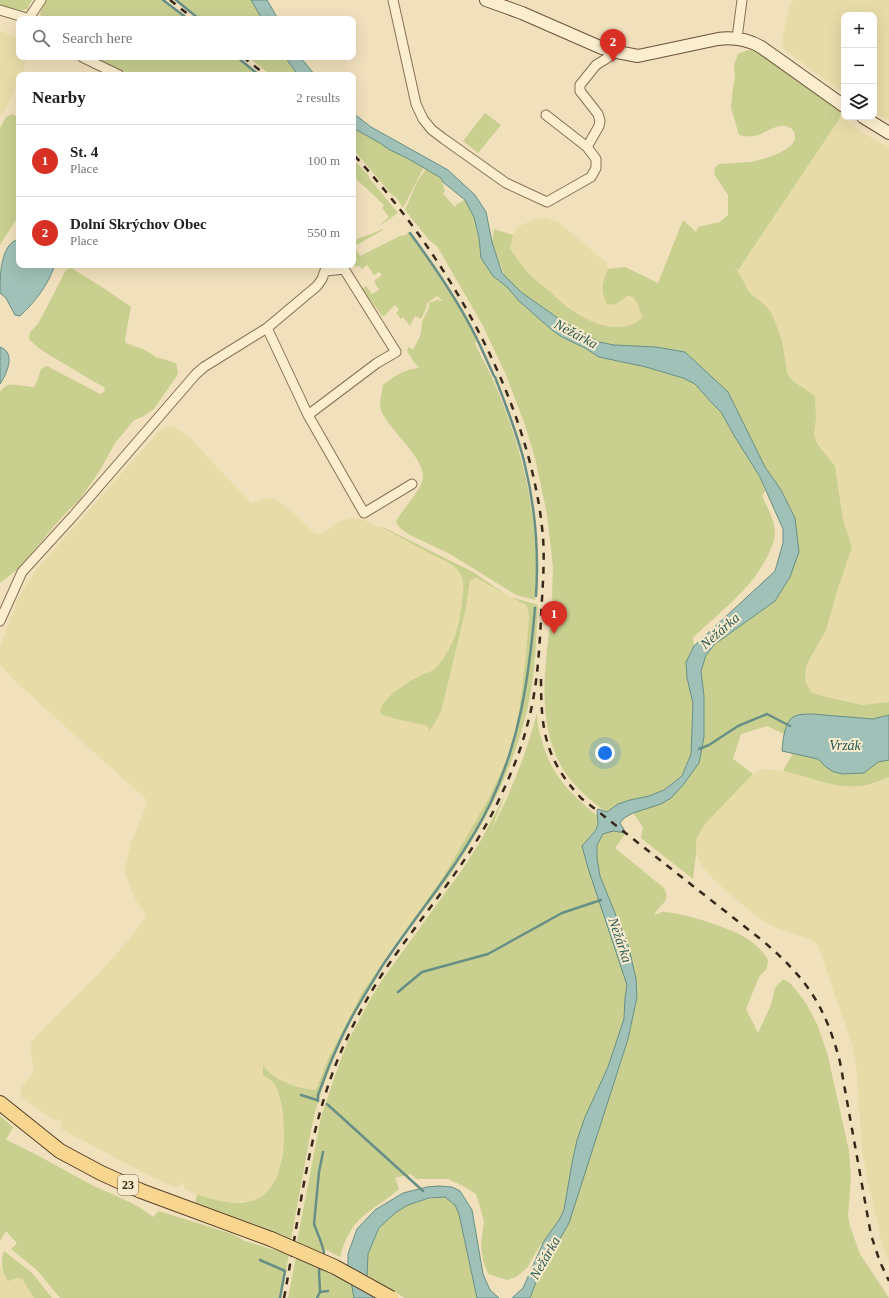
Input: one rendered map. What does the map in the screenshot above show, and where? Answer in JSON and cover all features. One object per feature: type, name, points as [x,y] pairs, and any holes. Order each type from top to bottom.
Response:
[{"type":"main road","name":"23","points":[[0,1103],[60,1151],[101,1173],[148,1194],[271,1239],[335,1267],[391,1298]]},
{"type":"street","points":[[31,16],[41,0]]},
{"type":"street","points":[[393,0],[416,104],[423,120],[432,130],[506,183],[547,202],[591,177],[596,168],[596,159],[587,147],[546,115]]},
{"type":"street","points":[[486,0],[617,52],[638,56],[718,39],[737,38],[746,40],[761,47],[841,104]]},
{"type":"street","points":[[737,38],[742,0]]},
{"type":"street","points":[[0,10],[22,16]]},
{"type":"street","points":[[593,43],[601,61]]},
{"type":"street","points":[[587,147],[600,121],[598,114],[580,91],[580,85],[596,65],[617,52]]},
{"type":"street","points":[[88,60],[113,72]]},
{"type":"street","points":[[868,120],[889,133]]},
{"type":"street","points":[[0,621],[22,572],[74,515],[196,374],[204,367],[267,328],[317,286],[322,280],[326,268],[344,269],[396,352],[377,363],[308,415]]},
{"type":"street","points":[[267,328],[308,415],[364,513],[412,484]]},
{"type":"shaded area","points":[[793,0],[889,0],[889,121],[877,115],[877,12],[841,12],[841,90],[784,49],[782,39],[789,8]]},
{"type":"shaded area","points":[[0,31],[16,37],[16,60],[27,60],[22,72],[16,72],[16,86],[5,109],[0,115]]},
{"type":"shaded area","points":[[840,117],[841,120],[844,120],[866,135],[889,147],[889,702],[862,705],[811,692],[805,680],[806,666],[813,655],[852,547],[843,520],[835,466],[818,445],[814,435],[816,418],[797,384],[787,373],[760,300],[749,292],[738,269]]},
{"type":"shaded area","points":[[546,217],[558,222],[607,263],[608,269],[603,282],[619,304],[627,296],[633,297],[638,304],[642,318],[637,323],[622,328],[589,321],[573,311],[521,265],[510,249],[513,235],[518,227],[532,220]]},
{"type":"shaded area","points":[[171,426],[180,430],[190,438],[251,503],[266,498],[276,499],[287,507],[313,532],[318,534],[324,532],[338,522],[351,518],[361,519],[378,526],[445,561],[458,570],[463,578],[464,584],[461,613],[450,647],[441,663],[435,669],[428,674],[419,676],[400,687],[383,704],[381,714],[395,719],[426,725],[429,728],[428,732],[442,708],[466,608],[470,581],[474,577],[484,581],[526,605],[529,616],[518,719],[508,756],[489,798],[443,877],[363,991],[328,1059],[316,1091],[287,1083],[267,1071],[264,1066],[263,1075],[276,1085],[279,1096],[284,1123],[284,1143],[279,1170],[271,1187],[265,1194],[251,1201],[226,1203],[185,1190],[183,1183],[176,1188],[144,1173],[61,1129],[62,1119],[54,1120],[22,1098],[20,1093],[21,1088],[34,1070],[30,1050],[32,1041],[100,972],[132,936],[146,917],[135,899],[124,870],[131,844],[148,801],[16,682],[0,665],[0,647],[19,596],[35,571],[160,430]]},
{"type":"shaded area","points":[[763,769],[783,771],[825,782],[853,786],[874,783],[889,777],[889,1263],[882,1243],[862,1150],[856,1062],[852,1045],[818,945],[811,940],[776,928],[765,922],[714,880],[702,866],[696,853],[696,840],[704,825],[753,774]]},
{"type":"shaded area","points":[[0,1264],[8,1280],[17,1277],[22,1279],[34,1298],[0,1298]]},
{"type":"green space","points":[[0,0],[32,0],[28,9],[22,10],[0,6]]},
{"type":"green space","points":[[47,0],[163,0],[184,16],[40,16],[40,13]]},
{"type":"green space","points":[[174,0],[251,0],[260,16],[194,16]]},
{"type":"green space","points":[[748,50],[756,51],[841,111],[838,121],[738,270],[733,268],[738,271],[749,292],[766,306],[772,314],[782,341],[787,373],[793,381],[815,396],[816,418],[814,435],[818,445],[835,466],[843,520],[852,547],[826,630],[806,666],[805,680],[811,692],[822,696],[862,705],[889,702],[889,715],[873,719],[812,714],[788,724],[784,734],[767,726],[741,734],[733,759],[753,774],[704,825],[696,840],[693,879],[641,838],[643,827],[633,813],[643,809],[699,763],[704,737],[704,696],[701,671],[706,655],[715,644],[775,601],[790,577],[781,490],[765,467],[728,392],[656,347],[614,345],[599,342],[562,321],[521,292],[504,275],[492,242],[494,229],[513,235],[510,249],[527,271],[566,306],[581,316],[598,324],[617,327],[626,326],[642,318],[638,304],[633,297],[627,296],[615,304],[607,304],[603,295],[603,286],[604,278],[608,269],[625,267],[658,283],[683,220],[696,232],[698,227],[720,222],[728,215],[728,195],[714,174],[715,168],[719,164],[750,162],[769,157],[784,150],[794,141],[794,131],[785,126],[776,127],[754,136],[739,135],[731,108],[735,77],[734,65],[738,54]]},
{"type":"green space","points":[[96,60],[240,60],[255,72],[126,72]]},
{"type":"green space","points":[[252,60],[287,60],[296,72],[267,72]]},
{"type":"green space","points":[[485,113],[501,125],[478,153],[463,141]]},
{"type":"green space","points":[[12,114],[16,116],[16,220],[0,245],[0,128],[6,117]]},
{"type":"green space","points":[[356,130],[390,150],[424,167],[403,208],[396,197],[392,195],[356,153]]},
{"type":"green space","points":[[356,162],[369,176],[369,178],[398,213],[378,227],[389,217],[382,208],[384,205],[356,179]]},
{"type":"green space","points":[[426,169],[441,178],[445,191],[443,194],[455,207],[457,204],[465,200],[474,217],[479,238],[481,258],[493,276],[507,287],[519,301],[562,337],[585,348],[599,357],[646,367],[683,378],[695,384],[721,412],[760,477],[765,491],[762,496],[775,528],[775,537],[772,546],[756,575],[747,586],[726,608],[693,638],[694,646],[686,662],[687,678],[693,703],[691,754],[682,776],[664,790],[649,796],[618,804],[606,812],[583,793],[567,776],[555,753],[550,736],[546,719],[545,684],[549,631],[550,628],[554,628],[554,606],[552,597],[553,567],[547,514],[535,458],[525,425],[506,375],[482,324],[437,246],[429,240],[405,210],[417,182]]},
{"type":"green space","points":[[382,229],[383,230],[356,245],[356,240],[363,236],[375,233]]},
{"type":"green space","points":[[409,232],[419,245],[438,271],[455,299],[478,341],[475,343],[505,408],[522,462],[533,516],[536,572],[535,600],[516,595],[450,554],[408,534],[400,528],[396,522],[415,495],[422,482],[423,474],[414,455],[391,427],[381,410],[380,401],[383,385],[400,374],[419,368],[407,351],[409,347],[413,350],[421,334],[422,322],[429,307],[429,303],[442,300],[437,296],[426,304],[427,306],[421,319],[415,316],[410,326],[403,317],[401,319],[396,313],[399,310],[395,305],[383,317],[362,289],[366,286],[372,294],[379,290],[374,281],[382,275],[379,272],[374,275],[367,265],[362,269],[359,266],[356,267],[356,249],[360,256],[400,236],[406,235]]},
{"type":"green space","points":[[71,268],[131,307],[125,339],[126,343],[145,350],[156,357],[176,363],[178,374],[154,409],[142,417],[134,420],[115,443],[99,472],[80,499],[62,517],[18,569],[0,583],[0,392],[7,386],[11,385],[34,387],[41,369],[47,366],[100,394],[104,392],[105,389],[45,352],[29,339],[30,332],[38,324],[66,270]]},
{"type":"green space","points":[[383,527],[473,572],[505,594],[477,578],[470,581],[466,608],[442,708],[428,733],[429,728],[425,725],[395,719],[381,714],[381,709],[382,705],[388,698],[402,686],[421,675],[432,671],[445,656],[453,641],[458,625],[461,609],[463,579],[456,569],[450,564]]},
{"type":"green space","points":[[511,597],[538,605],[536,649],[531,693],[518,743],[493,803],[472,841],[448,878],[374,979],[343,1038],[330,1067],[313,1120],[291,1240],[195,1204],[197,1194],[230,1203],[251,1201],[264,1195],[273,1183],[279,1169],[283,1152],[283,1116],[276,1087],[263,1075],[263,1065],[273,1075],[286,1083],[302,1088],[316,1090],[328,1059],[363,991],[443,877],[489,798],[508,756],[518,719],[526,655],[529,616],[528,610],[526,605]]},
{"type":"green space","points":[[537,713],[538,727],[551,764],[563,783],[571,792],[598,816],[597,826],[587,839],[588,868],[627,985],[624,1019],[608,1067],[585,1117],[577,1140],[564,1210],[559,1220],[537,1250],[528,1267],[516,1277],[507,1280],[488,1274],[483,1261],[481,1245],[484,1221],[476,1194],[448,1179],[416,1179],[411,1174],[395,1178],[399,1189],[368,1212],[355,1224],[347,1237],[340,1257],[323,1248],[321,1253],[297,1242],[321,1117],[348,1041],[382,980],[464,867],[480,842],[506,793],[491,830],[517,773]]},
{"type":"green space","points":[[793,753],[818,759],[834,772],[864,773],[878,762],[889,760],[889,777],[871,784],[859,786],[841,786],[821,782],[783,771]]},
{"type":"green space","points":[[613,831],[626,833],[615,848],[664,888],[666,897],[664,903],[654,916],[662,912],[670,912],[720,926],[749,940],[764,954],[768,960],[767,968],[759,977],[746,1009],[758,1033],[771,1005],[775,988],[783,979],[791,984],[806,1003],[817,1024],[827,1052],[849,1151],[851,1178],[848,1216],[850,1226],[860,1254],[889,1298],[530,1298],[538,1277],[569,1223],[628,1040],[637,997],[636,979],[629,948],[600,876],[597,858],[597,845],[603,834]]},
{"type":"green space","points":[[0,1116],[13,1127],[6,1140],[88,1183],[138,1206],[153,1217],[159,1211],[232,1234],[245,1241],[289,1254],[281,1298],[60,1298],[37,1270],[11,1249],[17,1243],[6,1231],[0,1241]]},
{"type":"green space","points":[[445,1197],[455,1205],[459,1214],[477,1298],[405,1298],[367,1276],[367,1260],[369,1251],[379,1230],[386,1221],[402,1208],[422,1200]]},
{"type":"green space","points":[[4,1251],[32,1273],[52,1298],[34,1298],[22,1279],[17,1278],[8,1281],[2,1266]]},
{"type":"green space","points":[[296,1257],[353,1285],[354,1298],[288,1298]]},
{"type":"water","points":[[251,0],[267,0],[276,16],[260,16]]},
{"type":"water","points":[[287,60],[302,60],[312,72],[296,72]]},
{"type":"water","name":"Nežárka","points":[[356,115],[371,127],[448,170],[475,195],[486,212],[492,242],[502,273],[521,292],[562,321],[599,342],[614,345],[656,347],[685,352],[728,392],[765,467],[781,490],[795,518],[799,552],[790,577],[775,601],[715,644],[706,655],[701,671],[704,696],[704,737],[699,763],[683,785],[671,798],[661,804],[633,813],[624,818],[620,823],[626,833],[613,831],[603,834],[597,845],[597,858],[600,876],[629,948],[636,979],[637,997],[628,1039],[569,1223],[538,1277],[530,1298],[512,1298],[523,1288],[544,1241],[559,1220],[564,1210],[577,1140],[585,1117],[608,1067],[624,1019],[627,985],[582,846],[596,830],[598,824],[598,809],[607,812],[618,804],[649,796],[664,790],[682,776],[691,754],[693,703],[687,678],[686,662],[694,646],[775,571],[783,543],[783,529],[760,477],[721,412],[695,384],[683,378],[646,367],[599,357],[552,330],[519,301],[507,287],[493,276],[481,258],[479,238],[474,217],[465,200],[443,182],[441,178],[356,130]]},
{"type":"water","points":[[16,240],[16,268],[54,268],[40,293],[20,316],[15,315],[6,298],[0,293],[2,262],[8,247]]},
{"type":"water","points":[[0,347],[8,354],[9,364],[0,384]]},
{"type":"water","name":"Vrzák","points":[[812,714],[873,719],[889,715],[889,760],[878,762],[864,773],[843,774],[834,772],[818,759],[782,751],[786,726],[791,718],[797,715]]},
{"type":"water","points":[[427,1187],[452,1187],[460,1191],[472,1210],[483,1274],[490,1290],[499,1298],[477,1298],[459,1214],[455,1205],[445,1197],[429,1198],[408,1205],[395,1213],[379,1228],[368,1254],[367,1276],[373,1298],[354,1298],[348,1264],[348,1254],[357,1229],[375,1210],[403,1193]]},
{"type":"waterway","points":[[163,0],[184,16]]},
{"type":"waterway","points":[[176,0],[195,16]]},
{"type":"waterway","points":[[241,60],[255,72]]},
{"type":"waterway","points":[[410,233],[446,285],[477,339]]},
{"type":"waterway","points":[[478,341],[494,376]]},
{"type":"waterway","points":[[495,377],[518,440],[531,494],[537,562],[536,596]]},
{"type":"waterway","points":[[318,1101],[318,1095],[331,1061],[357,1008],[381,968],[466,847],[490,804],[509,756],[522,708],[530,659],[535,608]]},
{"type":"waterway","points":[[699,749],[709,745],[738,726],[767,714],[790,726]]},
{"type":"waterway","points":[[398,992],[422,972],[488,954],[562,913],[601,900]]},
{"type":"waterway","points":[[301,1095],[317,1100]]},
{"type":"waterway","points":[[327,1104],[423,1191]]},
{"type":"waterway","points":[[322,1257],[324,1252],[314,1224],[319,1172],[323,1152]]},
{"type":"waterway","points":[[260,1260],[285,1271],[280,1298]]},
{"type":"waterway","points":[[320,1266],[320,1292]]},
{"type":"waterway","points":[[317,1298],[320,1292],[328,1291]]},
{"type":"railway","points":[[170,0],[190,16]]},
{"type":"railway","points":[[247,60],[262,72]]},
{"type":"railway","points":[[284,1298],[306,1171],[321,1108],[331,1077],[353,1025],[376,984],[472,849],[500,798],[517,757],[530,713],[537,673],[540,632],[544,547],[543,537],[535,485],[521,433],[502,382],[478,331],[451,283],[420,237],[387,194],[356,158]]},
{"type":"railway","points":[[541,679],[544,729],[553,757],[569,784],[581,798],[763,941],[803,981],[821,1009],[828,1024],[840,1062],[871,1235],[880,1262],[889,1281]]},
{"type":"place","name":"Dolní Skrýchov Obec","points":[[613,62]]},
{"type":"place","name":"St. 4","points":[[554,634]]}]
